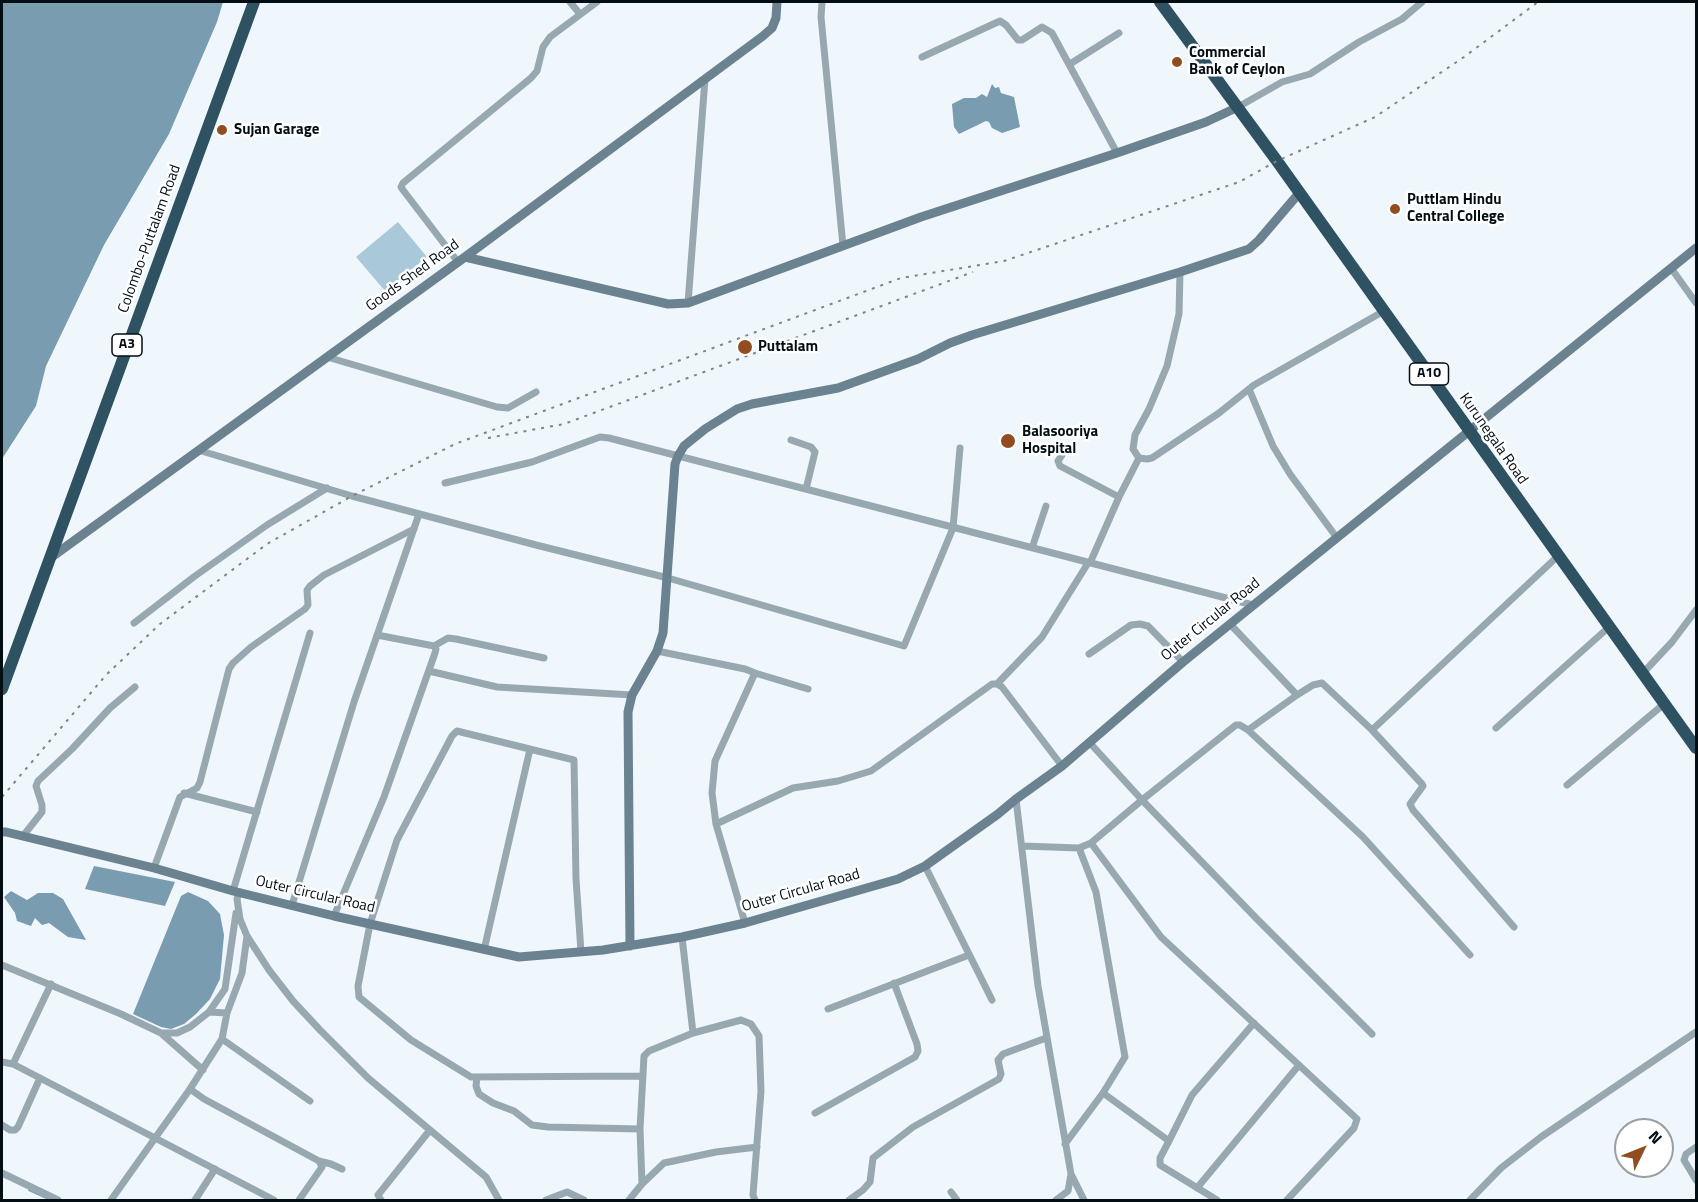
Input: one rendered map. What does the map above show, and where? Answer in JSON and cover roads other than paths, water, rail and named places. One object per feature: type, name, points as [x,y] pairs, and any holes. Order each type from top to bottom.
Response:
[{"type":"highway","name":"Colombo-Puttalam Road","points":[[2,689],[47,560],[254,2]]},
{"type":"highway","name":"Kurunegala Road","points":[[1160,2],[1238,107],[1696,748]]},
{"type":"street","points":[[570,2],[580,14]]},
{"type":"street","points":[[597,2],[546,42],[537,71],[531,78],[401,187],[461,259],[668,304],[688,303],[921,217],[1206,122],[1282,82],[1310,74],[1359,42],[1402,19],[1422,2]]},
{"type":"street","name":"Goods Shed Road","points":[[47,560],[461,259],[772,28],[776,18],[777,2]]},
{"type":"street","points":[[822,2],[821,17],[843,246]]},
{"type":"street","points":[[922,57],[1000,21],[1006,25],[1017,40],[1022,40],[1042,27],[1045,28],[1052,33],[1070,64],[1117,153]]},
{"type":"street","points":[[1070,64],[1119,33]]},
{"type":"street","points":[[688,303],[705,79]]},
{"type":"street","points":[[630,946],[628,712],[632,695],[657,651],[663,633],[675,464],[684,446],[705,429],[737,409],[752,404],[838,388],[918,359],[972,335],[1249,249],[1299,192]]},
{"type":"street","name":"Outer Circular Road","points":[[2,832],[154,868],[236,894],[519,957],[630,946],[682,937],[745,923],[898,879],[925,866],[1062,766],[1183,662],[1696,248]]},
{"type":"street","points":[[1671,268],[1696,303]]},
{"type":"street","points":[[1180,272],[1179,314],[1167,366],[1135,435],[1133,449],[1139,458],[1152,458],[1219,413],[1249,389],[1384,311]]},
{"type":"street","points":[[327,357],[497,407],[508,408],[536,392]]},
{"type":"street","points":[[1249,389],[1273,446],[1290,474],[1337,538]]},
{"type":"street","points":[[445,483],[532,462],[600,436],[1253,605]]},
{"type":"street","points":[[791,440],[811,447],[815,452],[807,489]]},
{"type":"street","points":[[198,450],[419,514],[668,578],[904,646],[953,528],[960,448]]},
{"type":"street","points":[[1062,455],[1058,461],[1060,466],[1119,497]]},
{"type":"street","points":[[997,684],[1042,637],[1089,563],[1139,458]]},
{"type":"street","points":[[134,623],[267,525],[327,488]]},
{"type":"street","points":[[1032,548],[1046,506]]},
{"type":"street","points":[[292,905],[354,702],[419,514]]},
{"type":"street","points":[[154,868],[176,803],[184,793],[197,788],[201,782],[229,669],[233,663],[251,647],[305,609],[308,603],[307,590],[317,580],[414,529]]},
{"type":"street","points":[[1372,730],[1558,556]]},
{"type":"street","points":[[1642,675],[1672,642],[1696,609]]},
{"type":"street","points":[[1089,654],[1131,625],[1140,624],[1148,626],[1183,662]]},
{"type":"street","points":[[1230,624],[1297,695]]},
{"type":"street","points":[[1496,728],[1609,627]]},
{"type":"street","points":[[161,1033],[177,1033],[183,1030],[209,1012],[225,989],[236,894],[257,812],[310,633]]},
{"type":"street","points":[[377,635],[434,646],[448,638],[456,639],[544,658]]},
{"type":"street","points":[[334,916],[384,797],[435,653],[434,646]]},
{"type":"street","points":[[657,651],[745,669],[808,689]]},
{"type":"street","points":[[429,671],[497,687],[632,695]]},
{"type":"street","points":[[745,923],[716,824],[712,793],[715,761],[755,673]]},
{"type":"street","points":[[1248,730],[1297,695],[1313,685],[1322,683],[1372,730],[1422,784],[1423,786],[1410,804],[1413,810],[1514,927]]},
{"type":"street","points":[[716,824],[793,788],[838,781],[871,771],[992,684],[1002,687],[1062,766]]},
{"type":"street","points":[[23,836],[42,812],[36,786],[38,780],[72,749],[116,702],[135,687]]},
{"type":"street","points":[[1567,785],[1664,704]]},
{"type":"street","points":[[1022,846],[1079,848],[1091,843],[1236,725],[1248,730],[1363,837],[1470,955]]},
{"type":"street","points":[[581,952],[576,879],[574,760],[458,731],[454,733],[397,840],[369,924],[358,986],[359,997],[411,1040],[471,1077],[641,1076]]},
{"type":"street","points":[[1089,742],[1256,918],[1372,1034]]},
{"type":"street","points":[[484,950],[530,749]]},
{"type":"street","points":[[184,793],[257,812]]},
{"type":"street","points":[[1016,799],[1046,1038],[1071,1173],[1084,1200]]},
{"type":"street","points":[[1091,843],[1161,937],[1357,1119],[1354,1128],[1287,1200]]},
{"type":"street","points":[[1065,1144],[1104,1093],[1125,1057],[1096,892],[1079,848]]},
{"type":"street","points":[[925,866],[992,1000]]},
{"type":"street","points":[[236,894],[240,919],[247,936],[275,978],[320,1030],[368,1078],[486,1177],[499,1200]]},
{"type":"street","points":[[111,1200],[157,1138],[222,1039],[227,1013],[242,973],[247,936]]},
{"type":"street","points":[[682,937],[693,1033]]},
{"type":"street","points":[[828,1009],[969,955]]},
{"type":"street","points":[[2,964],[161,1033],[202,1070]]},
{"type":"street","points":[[815,1113],[915,1057],[918,1051],[917,1044],[894,983]]},
{"type":"street","points":[[13,1064],[51,984]]},
{"type":"street","points":[[209,1012],[227,1013]]},
{"type":"street","points":[[642,1184],[640,1129],[641,1076],[644,1056],[649,1051],[693,1033],[741,1020],[747,1021],[756,1029],[759,1036],[761,1091],[753,1195],[755,1200]]},
{"type":"street","points":[[1217,1200],[1160,1165],[1161,1158],[1192,1095],[1254,1023]]},
{"type":"street","points":[[1470,1200],[1501,1168],[1541,1137],[1696,1032]]},
{"type":"street","points":[[849,1200],[870,1182],[873,1158],[913,1127],[999,1079],[1001,1074],[998,1060],[1003,1054],[1046,1038]]},
{"type":"street","points":[[222,1039],[310,1101]]},
{"type":"street","points":[[2,1062],[13,1064],[274,1200]]},
{"type":"street","points":[[1197,1188],[1299,1065]]},
{"type":"street","points":[[477,1077],[476,1086],[479,1094],[493,1103],[514,1111],[532,1125],[640,1129]]},
{"type":"street","points":[[2,1125],[15,1130],[40,1078]]},
{"type":"street","points":[[190,1089],[204,1099],[319,1161],[342,1169]]},
{"type":"street","points":[[1104,1093],[1169,1141]]},
{"type":"street","points":[[381,1200],[378,1195],[430,1130]]},
{"type":"street","points":[[629,1200],[664,1163],[716,1152],[758,1147]]},
{"type":"street","points":[[1696,1147],[1686,1154],[1684,1160],[1696,1180]]},
{"type":"street","points":[[299,1200],[322,1167],[319,1161]]},
{"type":"street","points":[[195,1200],[215,1169]]},
{"type":"street","points":[[2,1173],[58,1200]]},
{"type":"street","points":[[1056,1200],[1068,1191],[1071,1173]]},
{"type":"street","points":[[546,1200],[567,1192],[584,1200]]},
{"type":"street","points":[[951,1192],[957,1200]]},
{"type":"waterway","points":[[29,1190],[51,1200]]},
{"type":"railway","points":[[2,797],[106,675],[160,624],[267,544],[352,496],[455,444],[901,278],[1004,261],[1239,182],[1277,161],[1375,117],[1464,57],[1538,2]]},
{"type":"railway","points":[[488,438],[564,424],[973,272]]},
{"type":"place","name":"Commercial Bank of Ceylon","points":[[1177,62]]},
{"type":"place","name":"Sujan Garage","points":[[222,130]]},
{"type":"place","name":"Puttlam Hindu Central College","points":[[1395,209]]},
{"type":"place","name":"Puttalam","points":[[745,347]]},
{"type":"place","name":"Balasooriya Hospital","points":[[1008,441]]}]
